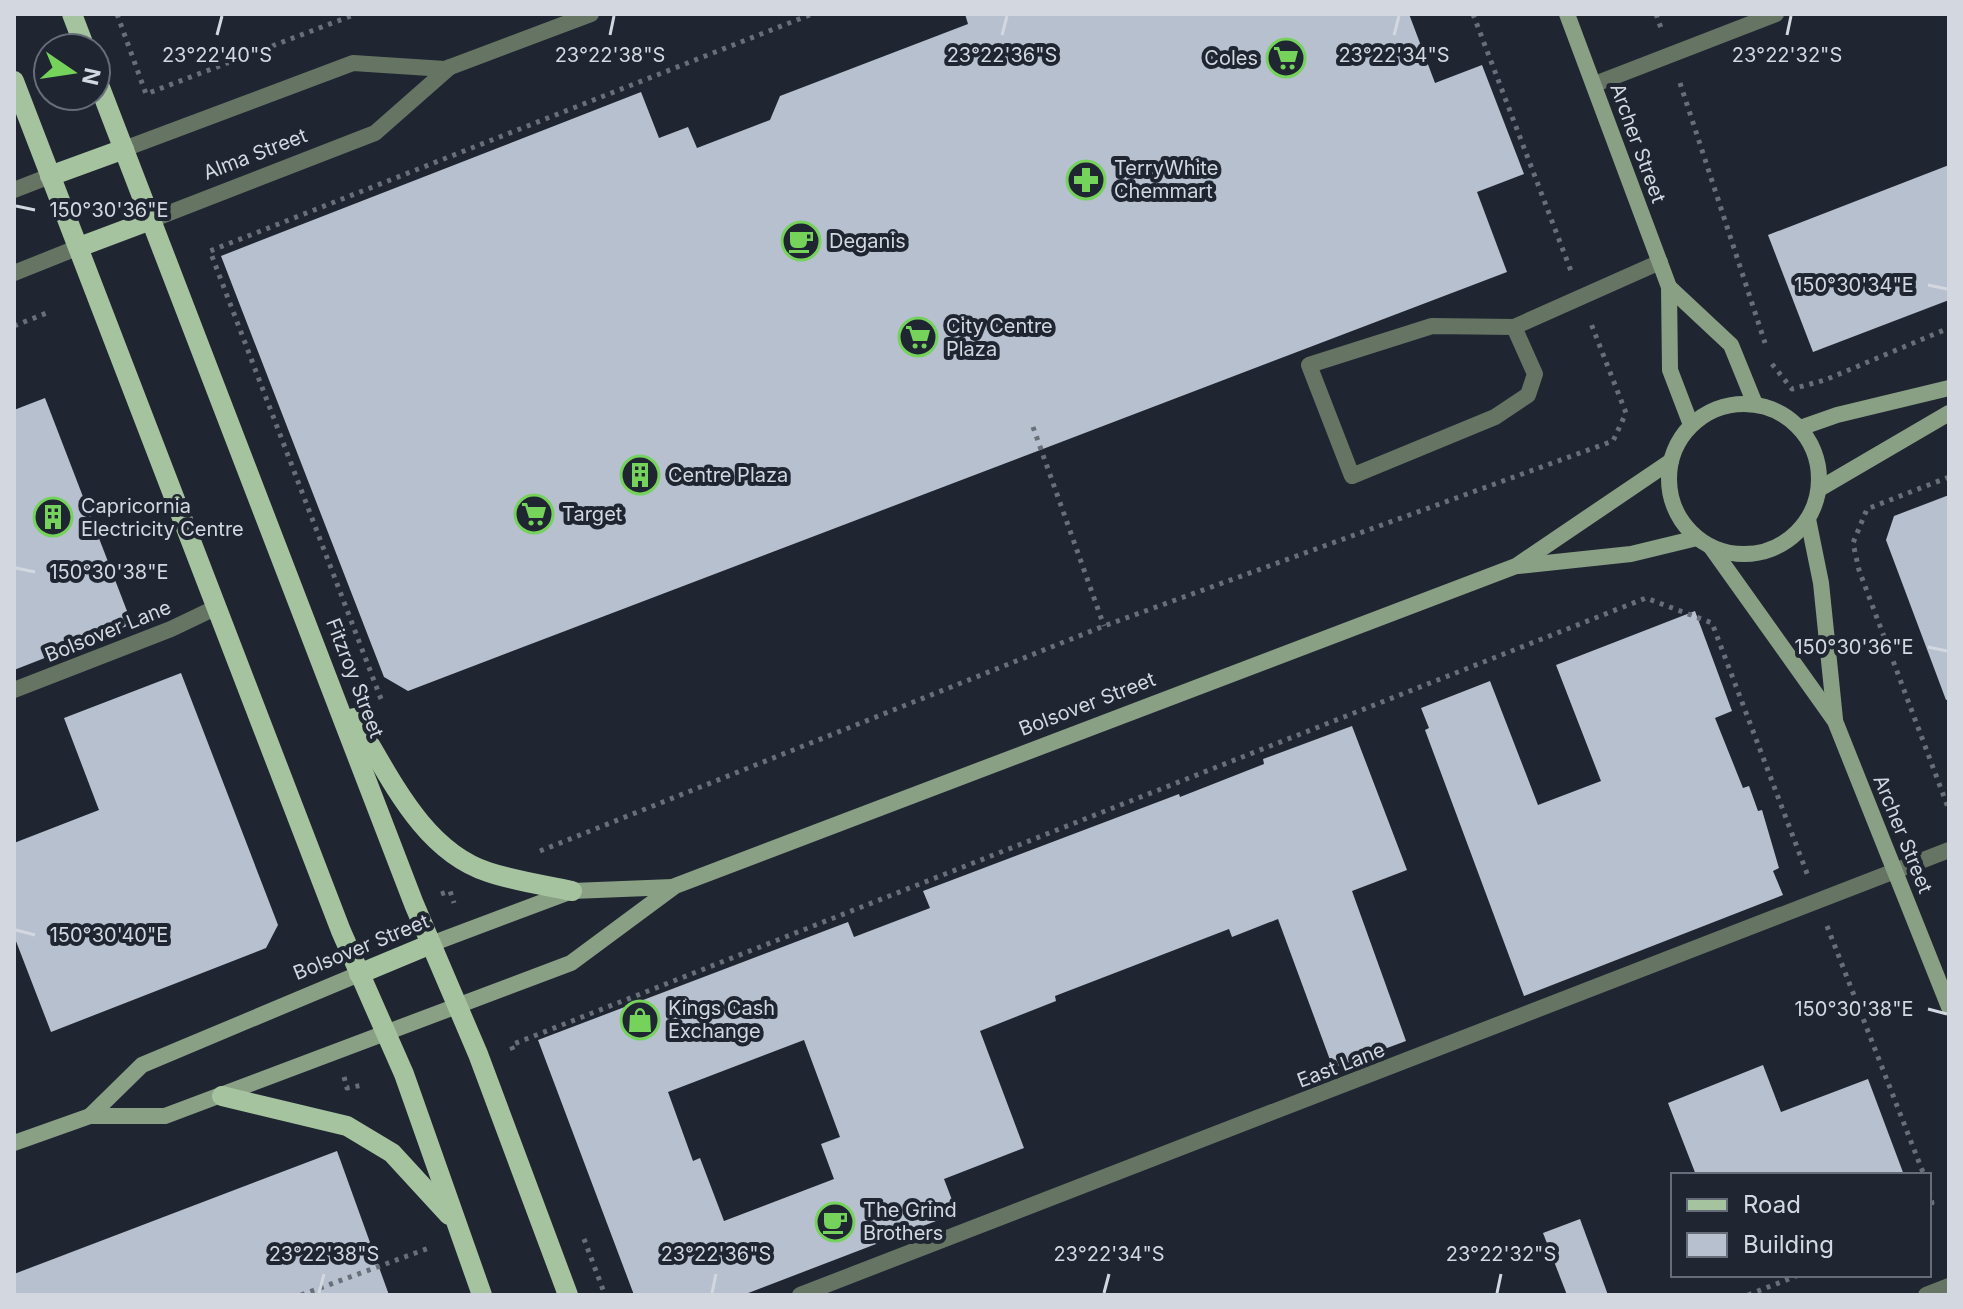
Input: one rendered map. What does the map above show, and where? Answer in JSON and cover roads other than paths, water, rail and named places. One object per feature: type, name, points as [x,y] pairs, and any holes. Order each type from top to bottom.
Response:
[{"type":"main road","name":"Archer Street","points":[[1567,14],[1669,287],[1670,370],[1691,425]]},
{"type":"main road","points":[[14,81],[359,974],[404,1074],[482,1295]]},
{"type":"main road","name":"Fitzroy Street","points":[[110,112],[568,1295]]},
{"type":"main road","name":"Alma Street","points":[[50,176],[124,149]]},
{"type":"main road","name":"Alma Street","points":[[79,247],[151,220]]},
{"type":"main road","name":"Archer Street","points":[[1669,287],[1731,345],[1755,404]]},
{"type":"main road","points":[[1800,428],[1949,388]]},
{"type":"main road","points":[[1755,404],[1788,416],[1800,428],[1816,457],[1819,489],[1808,519],[1796,534],[1764,552],[1746,555],[1704,542],[1682,522],[1673,503],[1669,482],[1671,461],[1691,425],[1721,407],[1755,404]]},
{"type":"main road","points":[[1819,489],[1949,413]]},
{"type":"main road","name":"Bolsover Street","points":[[14,1143],[90,1116],[165,1116],[571,963],[675,886],[1516,566],[1671,461]]},
{"type":"main road","name":"Archer Street","points":[[1808,519],[1821,583],[1835,721]]},
{"type":"main road","name":"Archer Street","points":[[1704,542],[1835,721],[1949,1007]]},
{"type":"main road","name":"Bolsover Street","points":[[1516,566],[1631,554],[1704,542]]},
{"type":"main road","points":[[329,678],[419,822],[450,851],[487,872],[572,891]]},
{"type":"main road","name":"Bolsover Street","points":[[90,1116],[142,1065],[431,944],[572,891],[675,886]]},
{"type":"main road","points":[[222,1096],[347,1126],[360,1133],[392,1153],[454,1221]]},
{"type":"street","name":"Alma Street","points":[[151,220],[375,133],[448,68],[591,14]]},
{"type":"street","points":[[1595,84],[1776,14]]},
{"type":"street","name":"Alma Street","points":[[124,149],[353,63],[448,68]]},
{"type":"street","name":"Alma Street","points":[[14,190],[50,176]]},
{"type":"street","name":"Alma Street","points":[[14,273],[79,247]]},
{"type":"street","points":[[1514,327],[1535,374],[1528,395],[1495,417],[1352,476],[1309,365],[1432,326],[1514,327],[1660,262]]},
{"type":"street","name":"Bolsover Lane","points":[[14,690],[171,629],[217,607]]},
{"type":"street","name":"East Lane","points":[[800,1295],[1949,850]]},
{"type":"street","points":[[1926,1295],[1949,1286]]},
{"type":"place","name":"Coles","points":[[1286,58]]},
{"type":"place","name":"TerryWhite Chemmart","points":[[1086,180]]},
{"type":"place","name":"Deganis","points":[[801,241]]},
{"type":"place","name":"City Centre Plaza","points":[[918,337]]},
{"type":"place","name":"Centre Plaza","points":[[640,475]]},
{"type":"place","name":"Target","points":[[534,514]]},
{"type":"place","name":"Capricornia Electricity Centre","points":[[53,517]]},
{"type":"place","name":"Kings Cash Exchange","points":[[640,1020]]},
{"type":"place","name":"The Grind Brothers","points":[[835,1222]]}]
